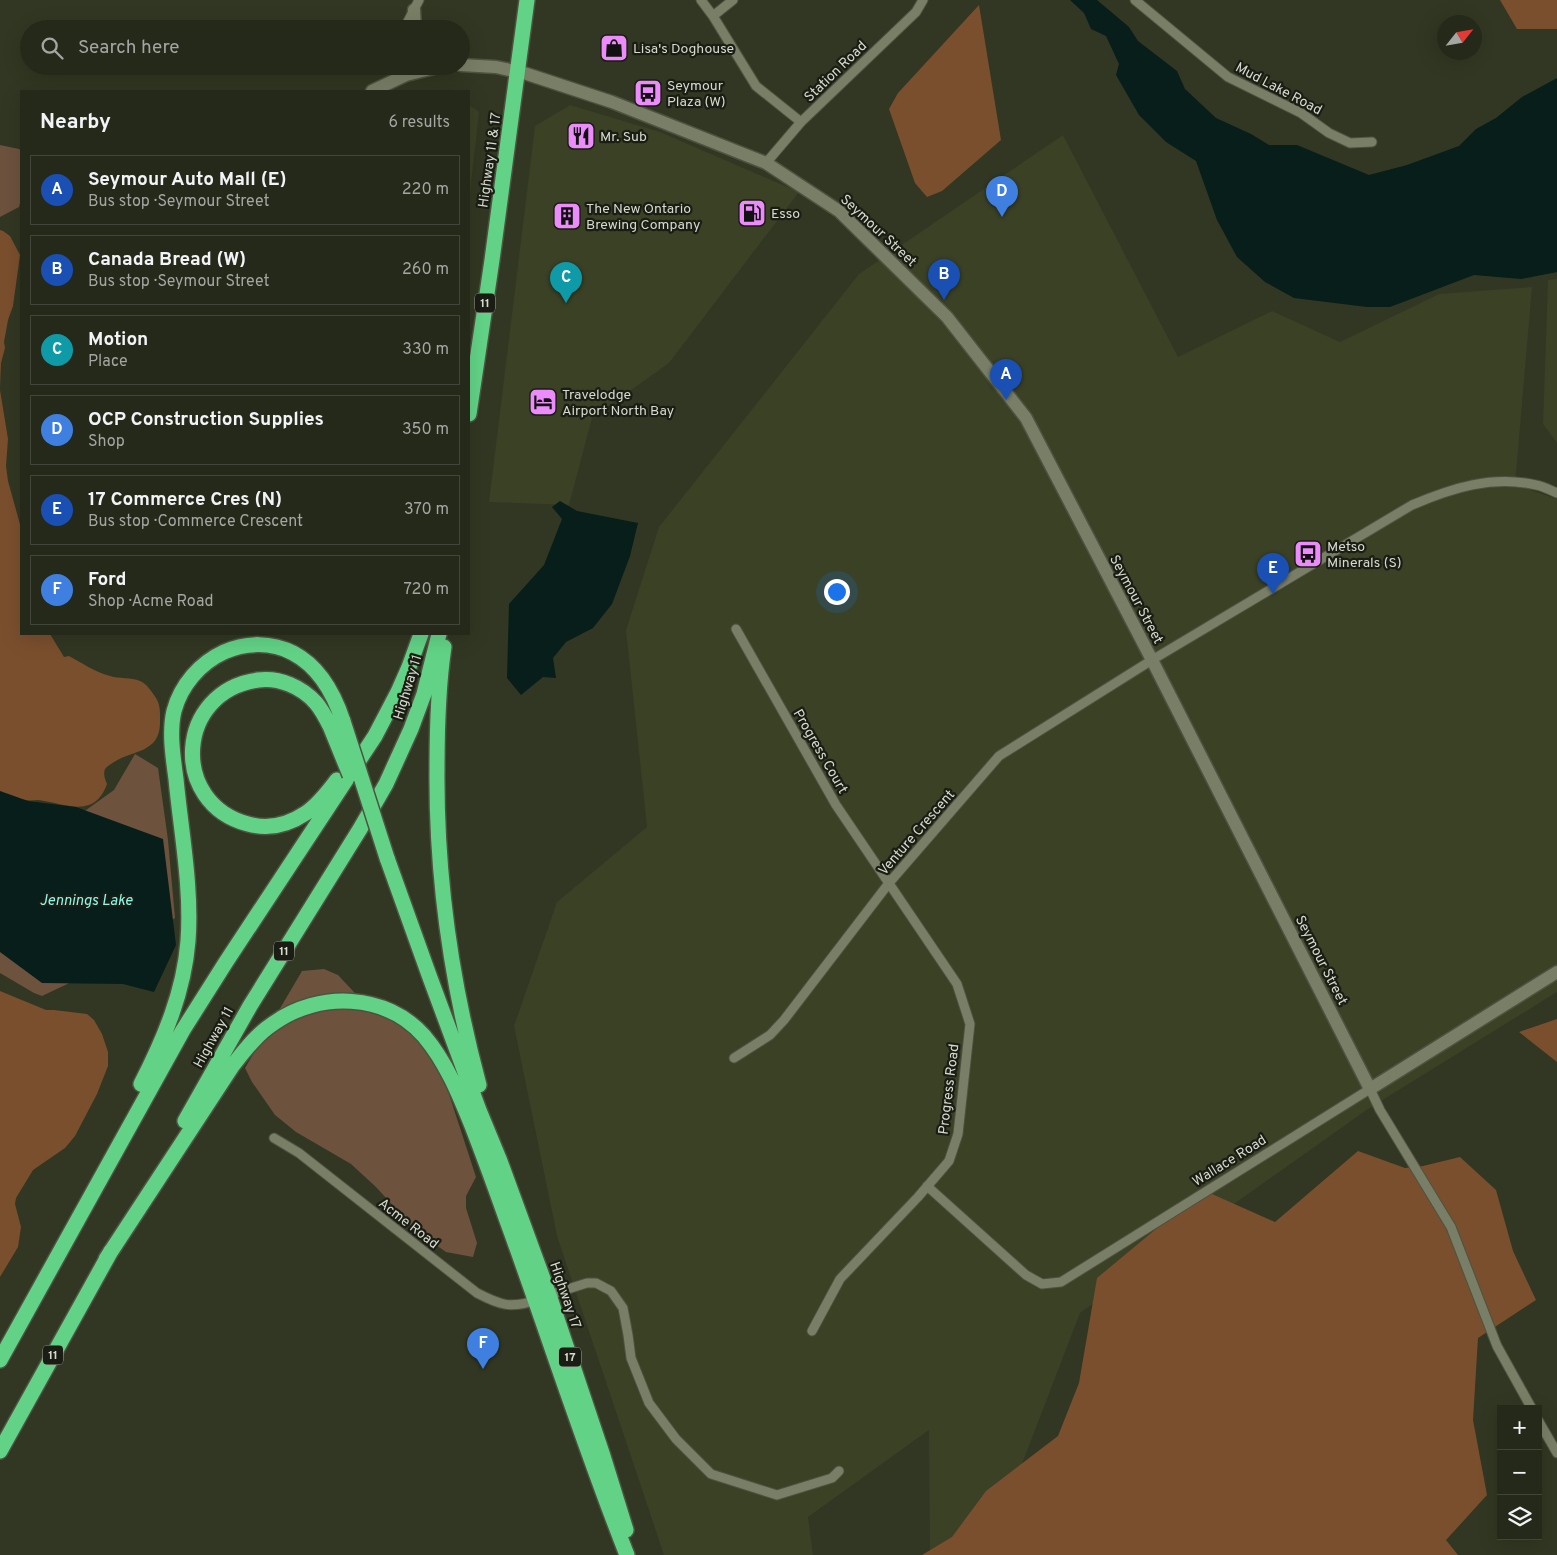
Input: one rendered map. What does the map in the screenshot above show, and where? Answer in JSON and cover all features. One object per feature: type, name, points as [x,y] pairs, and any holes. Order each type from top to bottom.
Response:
[{"type":"highway","name":"Highway 11 & 17","points":[[470,407],[526,0]]},
{"type":"highway","name":"Highway 11","points":[[0,1360],[183,1030],[364,754],[386,717],[409,667],[421,635]]},
{"type":"highway","name":"Highway 11","points":[[0,1451],[106,1259],[250,1006],[386,784],[411,729],[424,694],[438,635]]},
{"type":"highway","points":[[446,635],[438,703],[437,750],[437,826],[442,886],[451,958],[494,1163]]},
{"type":"highway","points":[[65,1241],[102,1161],[156,1053],[175,1008],[182,980],[189,916],[172,736],[174,710],[184,688],[197,671],[216,656],[238,647],[259,644],[270,645],[300,656],[317,671],[334,698],[337,724],[382,859],[429,975],[479,1110],[494,1163]]},
{"type":"highway","points":[[337,724],[316,702],[288,683],[264,679],[241,684],[227,690],[214,700],[201,717],[196,728],[192,752],[195,776],[211,801],[224,814],[234,819],[264,827],[286,824],[296,819],[314,806],[339,779],[409,667]]},
{"type":"highway","points":[[106,1259],[243,1052],[276,1021],[294,1011],[317,1003],[351,1000],[375,1005],[397,1014],[416,1029],[432,1046],[453,1082],[494,1163]]},
{"type":"highway","name":"Highway 17","points":[[494,1163],[542,1298],[615,1492],[634,1555]]},
{"type":"highway","name":"Highway 17","points":[[542,1298],[579,1426],[627,1555]]},
{"type":"street","points":[[702,0],[756,86],[801,122]]},
{"type":"street","points":[[713,16],[733,0]]},
{"type":"street","name":"Station Road","points":[[766,163],[801,122],[916,12],[923,0]]},
{"type":"street","name":"Mud Lake Road","points":[[1135,0],[1228,77],[1301,113],[1330,133],[1350,143],[1372,142]]},
{"type":"street","points":[[409,20],[417,5]]},
{"type":"street","points":[[416,20],[417,5]]},
{"type":"street","name":"Seymour Street","points":[[470,65],[517,71],[612,102],[766,163],[839,210],[947,317],[1026,418],[1152,660],[1380,1110],[1451,1227],[1497,1346],[1530,1405]]},
{"type":"street","points":[[374,90],[398,75]]},
{"type":"street","name":"Venture Crescent","points":[[734,1058],[770,1035],[784,1020],[889,883],[999,756],[1152,660],[1412,505],[1441,492],[1472,484],[1504,480],[1537,485],[1557,494]]},
{"type":"street","name":"Progress Court","points":[[736,629],[836,805],[889,883]]},
{"type":"street","name":"Progress Road","points":[[812,1331],[840,1279],[949,1161],[958,1134],[970,1024],[957,984],[889,883]]},
{"type":"street","name":"Wallace Road","points":[[927,1186],[1026,1275],[1042,1284],[1061,1282],[1557,972]]},
{"type":"street","name":"Acme Road","points":[[274,1138],[299,1153],[477,1293],[507,1306],[526,1304],[542,1298]]},
{"type":"street","points":[[542,1298],[587,1283],[596,1283],[611,1291],[623,1308],[631,1358],[650,1403],[676,1439],[711,1474],[777,1495],[832,1478],[838,1471]]},
{"type":"street","points":[[1542,1427],[1557,1453]]},
{"type":"shaded area","points":[[1500,0],[1557,0],[1557,29],[1517,29]]},
{"type":"shaded area","points":[[979,5],[1001,140],[942,191],[927,197],[915,183],[889,109],[898,93]]},
{"type":"shaded area","points":[[570,105],[660,132],[799,192],[669,363],[592,418],[569,505],[489,502],[535,126]]},
{"type":"shaded area","points":[[470,106],[479,112],[470,192]]},
{"type":"shaded area","points":[[1063,135],[1178,357],[1272,311],[1340,342],[1439,294],[1532,287],[1515,485],[1557,499],[1557,992],[1368,1109],[1080,1313],[987,1555],[930,1555],[929,1430],[808,1517],[813,1555],[664,1555],[557,1236],[514,1026],[557,902],[647,827],[626,630],[659,527],[859,274]]},
{"type":"shaded area","points":[[0,145],[20,150],[20,203],[19,207],[0,217]]},
{"type":"shaded area","points":[[0,230],[10,236],[20,255],[13,306],[4,342],[5,348],[1,363],[0,387]]},
{"type":"shaded area","points":[[1557,279],[1557,443],[1543,424],[1548,280]]},
{"type":"shaded area","points":[[0,390],[8,439],[6,466],[8,481],[20,524],[20,635],[51,635],[64,657],[69,656],[104,674],[133,679],[145,684],[158,701],[160,724],[159,733],[150,746],[121,758],[105,769],[104,773],[107,784],[95,802],[87,806],[78,807],[38,800],[23,800],[0,793]]},
{"type":"shaded area","name":"Jennings Lake","points":[[135,754],[158,768],[168,840],[175,918],[82,977],[42,996],[34,993],[0,973],[0,813],[82,813],[114,790]]},
{"type":"shaded area","points":[[324,969],[338,975],[367,1006],[425,1037],[433,1045],[476,1177],[466,1196],[466,1208],[477,1243],[473,1257],[446,1252],[415,1230],[376,1187],[351,1164],[296,1132],[275,1115],[252,1082],[245,1068],[302,971]]},
{"type":"shaded area","points":[[0,991],[46,1010],[87,1014],[94,1020],[102,1034],[108,1052],[108,1066],[97,1094],[75,1136],[65,1148],[33,1170],[16,1198],[15,1204],[21,1227],[18,1247],[0,1277]]},
{"type":"shaded area","points":[[1557,1019],[1557,1062],[1519,1032]]},
{"type":"shaded area","points":[[1358,1151],[1405,1168],[1423,1166],[1460,1157],[1496,1190],[1513,1251],[1536,1300],[1478,1338],[1473,1420],[1487,1495],[1446,1540],[1458,1555],[922,1555],[952,1537],[986,1491],[1058,1436],[1079,1383],[1097,1278],[1203,1190],[1275,1222]]},
{"type":"water","points":[[1070,0],[1097,0],[1129,27],[1138,41],[1177,71],[1185,89],[1216,118],[1251,134],[1269,145],[1297,145],[1369,175],[1407,165],[1459,146],[1476,129],[1496,118],[1522,97],[1557,78],[1557,272],[1521,279],[1474,275],[1390,307],[1367,307],[1294,298],[1265,282],[1237,257],[1217,220],[1196,161],[1166,142],[1139,115],[1116,75],[1119,64],[1106,36],[1091,29],[1084,13]]},
{"type":"water","points":[[560,501],[577,511],[638,523],[630,556],[612,604],[593,628],[566,642],[553,658],[556,678],[543,677],[521,695],[507,678],[509,604],[544,565],[562,519],[552,507]]},
{"type":"water","name":"Jennings Lake","points":[[0,791],[28,801],[76,807],[163,839],[176,945],[154,992],[123,984],[42,983],[0,952]]},
{"type":"place","name":"Lisa's Doghouse","points":[[614,48]]},
{"type":"place","name":"Seymour Plaza (W)","points":[[648,93]]},
{"type":"place","name":"Mr. Sub","points":[[581,136]]},
{"type":"place","name":"Esso","points":[[752,213]]},
{"type":"place","name":"The New Ontario Brewing Company","points":[[567,216]]},
{"type":"place","name":"OCP Construction Supplies","points":[[1002,217]]},
{"type":"place","name":"Canada Bread (W)","points":[[944,300]]},
{"type":"place","name":"Motion","points":[[566,303]]},
{"type":"place","name":"Seymour Auto Mall (E)","points":[[1006,400]]},
{"type":"place","name":"Travelodge Airport North Bay","points":[[543,402]]},
{"type":"place","name":"Metso Minerals (S)","points":[[1308,554]]},
{"type":"place","name":"17 Commerce Cres (N)","points":[[1273,594]]},
{"type":"place","name":"Ford","points":[[483,1369]]}]
